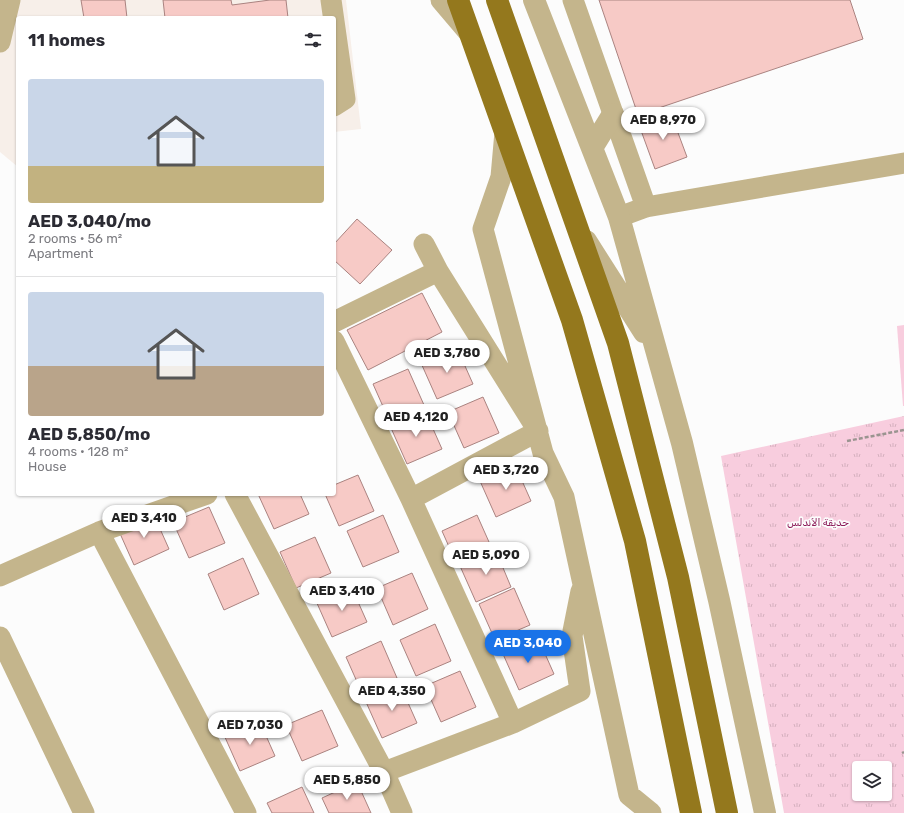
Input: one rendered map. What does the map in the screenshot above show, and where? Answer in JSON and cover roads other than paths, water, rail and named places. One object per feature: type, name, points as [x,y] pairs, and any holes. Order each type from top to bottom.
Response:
[{"type":"main road","points":[[458,0],[572,320],[635,541],[692,813]]},
{"type":"main road","points":[[497,0],[618,343],[678,577],[727,813]]},
{"type":"street","points":[[0,42],[10,0]]},
{"type":"street","points":[[332,0],[333,16]]},
{"type":"street","points":[[441,0],[470,34]]},
{"type":"street","points":[[534,0],[619,217],[682,443],[718,592],[765,813]]},
{"type":"street","points":[[573,0],[646,207]]},
{"type":"street","points":[[336,68],[338,102]]},
{"type":"street","points":[[592,148],[613,114]]},
{"type":"street","points":[[505,132],[501,177],[483,229],[543,453],[564,497],[629,795],[651,813]]},
{"type":"street","points":[[619,217],[646,207],[904,163]]},
{"type":"street","points":[[576,224],[657,353]]},
{"type":"street","points":[[424,244],[438,271],[538,431]]},
{"type":"street","points":[[336,321],[438,271]]},
{"type":"street","points":[[336,345],[411,499],[513,723]]},
{"type":"street","points":[[411,499],[538,431]]},
{"type":"street","points":[[0,576],[100,532],[201,496]]},
{"type":"street","points":[[236,496],[384,772],[402,813]]},
{"type":"street","points":[[100,532],[246,813]]},
{"type":"street","points":[[384,772],[513,723],[580,691],[572,636],[582,583]]},
{"type":"street","points":[[0,637],[84,813]]},
{"type":"park label","name":"حديقة الأندلس","points":[[818,522]]}]
